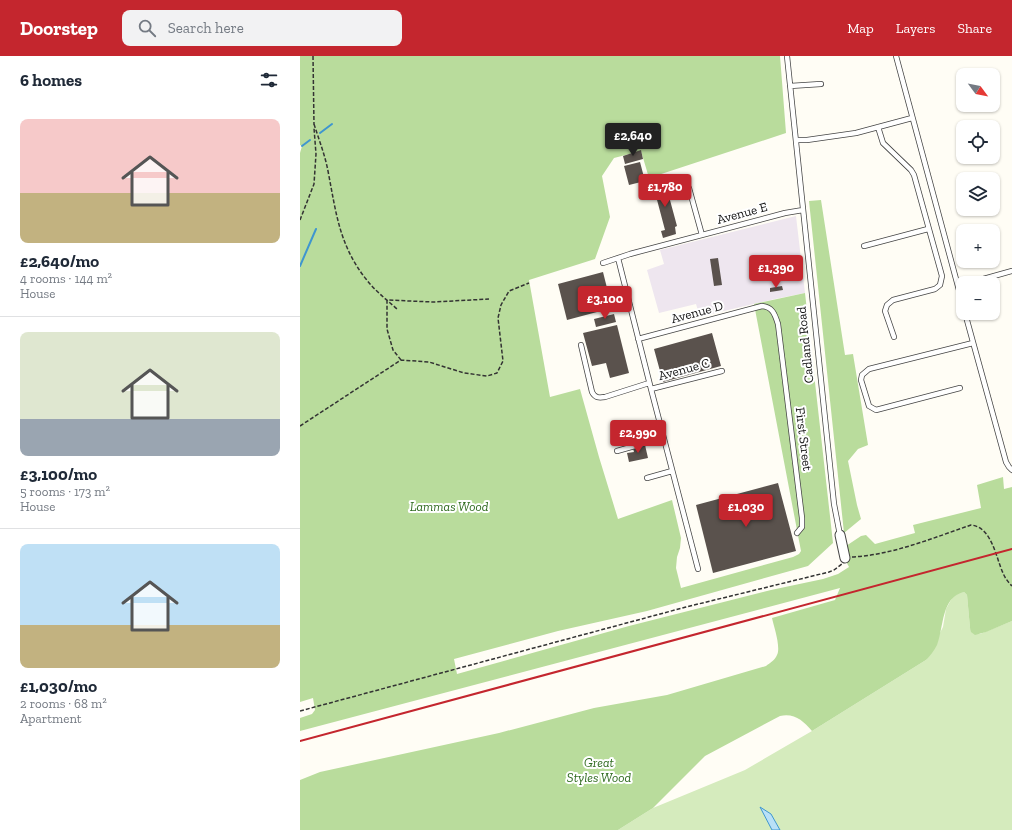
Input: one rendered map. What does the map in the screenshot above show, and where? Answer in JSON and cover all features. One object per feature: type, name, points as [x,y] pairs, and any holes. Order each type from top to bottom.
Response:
[{"type":"street","name":"Cadland Road","points":[[840,539],[845,558]]},
{"type":"lane","name":"Cadland Road","points":[[787,56],[834,504],[840,539]]},
{"type":"lane","points":[[896,56],[912,118],[957,276]]},
{"type":"lane","points":[[790,86],[821,84]]},
{"type":"lane","points":[[796,140],[807,140],[850,134],[912,118]]},
{"type":"lane","points":[[878,127],[883,143],[911,170],[914,175],[942,276],[941,283],[935,289],[889,302],[885,311],[894,337]]},
{"type":"lane","points":[[689,188],[702,235]]},
{"type":"lane","name":"Avenue E","points":[[603,262],[785,213],[803,210]]},
{"type":"lane","points":[[864,246],[928,229]]},
{"type":"lane","points":[[618,258],[663,438],[698,569]]},
{"type":"lane","points":[[994,276],[1012,271]]},
{"type":"lane","name":"Avenue D","points":[[638,339],[762,306]]},
{"type":"lane","name":"First Street","points":[[762,306],[773,311],[778,324],[802,518],[802,527],[797,533]]},
{"type":"lane","points":[[967,320],[1006,462],[1012,470]]},
{"type":"lane","points":[[960,388],[876,410],[869,406],[861,380],[862,375],[869,369],[973,343]]},
{"type":"lane","name":"Avenue C","points":[[581,345],[592,392],[595,396],[605,397],[649,383]]},
{"type":"lane","name":"Avenue C","points":[[651,389],[722,371]]},
{"type":"lane","points":[[617,451],[663,438]]},
{"type":"lane","points":[[647,478],[672,471]]},
{"type":"path","points":[[300,220],[314,184],[316,154],[313,56]]},
{"type":"path","points":[[314,124],[327,170],[339,228],[347,249],[365,278],[375,290],[397,309]]},
{"type":"path","points":[[300,426],[401,360],[429,362],[464,374],[487,376],[497,373],[503,361],[498,318],[501,305],[509,291],[529,283]]},
{"type":"path","points":[[387,300],[433,302],[489,299]]},
{"type":"path","points":[[387,300],[387,329],[393,350],[401,360]]},
{"type":"path","points":[[300,711],[686,607],[830,572],[839,567],[845,558],[864,557],[878,554],[971,525],[976,526],[987,535],[991,541],[1003,575],[1012,586]]},
{"type":"shaded area","points":[[796,216],[805,293],[703,316],[699,314],[696,304],[659,313],[647,270],[664,264],[660,250]]},
{"type":"green space","name":"Lammas Wood","points":[[300,56],[780,56],[786,133],[649,178],[641,151],[614,158],[602,176],[610,217],[595,259],[529,280],[550,397],[580,389],[618,519],[672,500],[681,538],[676,568],[681,588],[793,557],[801,551],[754,304],[805,293],[833,543],[808,566],[647,611],[558,631],[454,659],[457,674],[629,626],[771,590],[823,579],[838,574],[849,567],[840,550],[861,536],[866,535],[875,544],[915,533],[913,525],[981,508],[977,485],[1003,477],[1004,489],[1012,487],[1012,621],[975,635],[971,632],[970,628],[967,595],[964,592],[957,595],[947,606],[937,645],[926,660],[812,731],[802,721],[794,717],[785,715],[780,716],[705,756],[653,808],[618,830],[300,830],[300,780],[320,772],[499,733],[594,708],[667,695],[766,666],[775,658],[778,651],[778,642],[772,618],[835,600],[840,588],[300,731],[300,718],[312,714],[315,710],[313,698],[300,702],[300,153],[302,146],[300,145]]},
{"type":"green space","points":[[821,200],[845,355],[853,354],[868,445],[858,449],[848,461],[861,519],[844,533],[809,201]]},
{"type":"green space","points":[[964,592],[967,595],[970,628],[980,634],[1012,621],[1012,830],[618,830],[653,808],[745,770],[812,731],[926,660],[943,627],[946,609],[952,598],[958,593]]},
{"type":"water","points":[[760,807],[771,814],[780,830],[772,830]]},
{"type":"building","points":[[641,150],[643,159],[625,164],[623,156]]},
{"type":"building","points":[[640,162],[645,181],[629,185],[624,166]]},
{"type":"building","points":[[664,178],[677,226],[675,227],[676,234],[663,238],[661,231],[665,230],[652,181]]},
{"type":"building","points":[[718,258],[722,285],[714,286],[710,259]]},
{"type":"building","points":[[781,260],[784,274],[780,274],[777,261]]},
{"type":"building","points":[[603,272],[612,308],[567,320],[558,284]]},
{"type":"building","points":[[782,286],[783,290],[770,292],[770,288]]},
{"type":"building","points":[[614,314],[616,322],[596,327],[594,319]]},
{"type":"building","points":[[617,325],[629,373],[610,378],[606,363],[592,366],[583,333]]},
{"type":"building","points":[[712,333],[721,366],[663,382],[654,349]]},
{"type":"building","points":[[627,425],[631,437],[624,439],[621,427]]},
{"type":"building","points":[[645,445],[648,458],[629,462],[627,453],[634,452],[633,448]]},
{"type":"building","points":[[778,483],[796,551],[713,573],[696,505]]},
{"type":"waterway","points":[[320,133],[332,124]]},
{"type":"waterway","points":[[302,146],[310,140]]},
{"type":"waterway","points":[[300,266],[316,229]]},
{"type":"railway","points":[[300,741],[1012,549]]},
{"type":"park label","name":"Great Styles Wood","points":[[599,770]]}]
